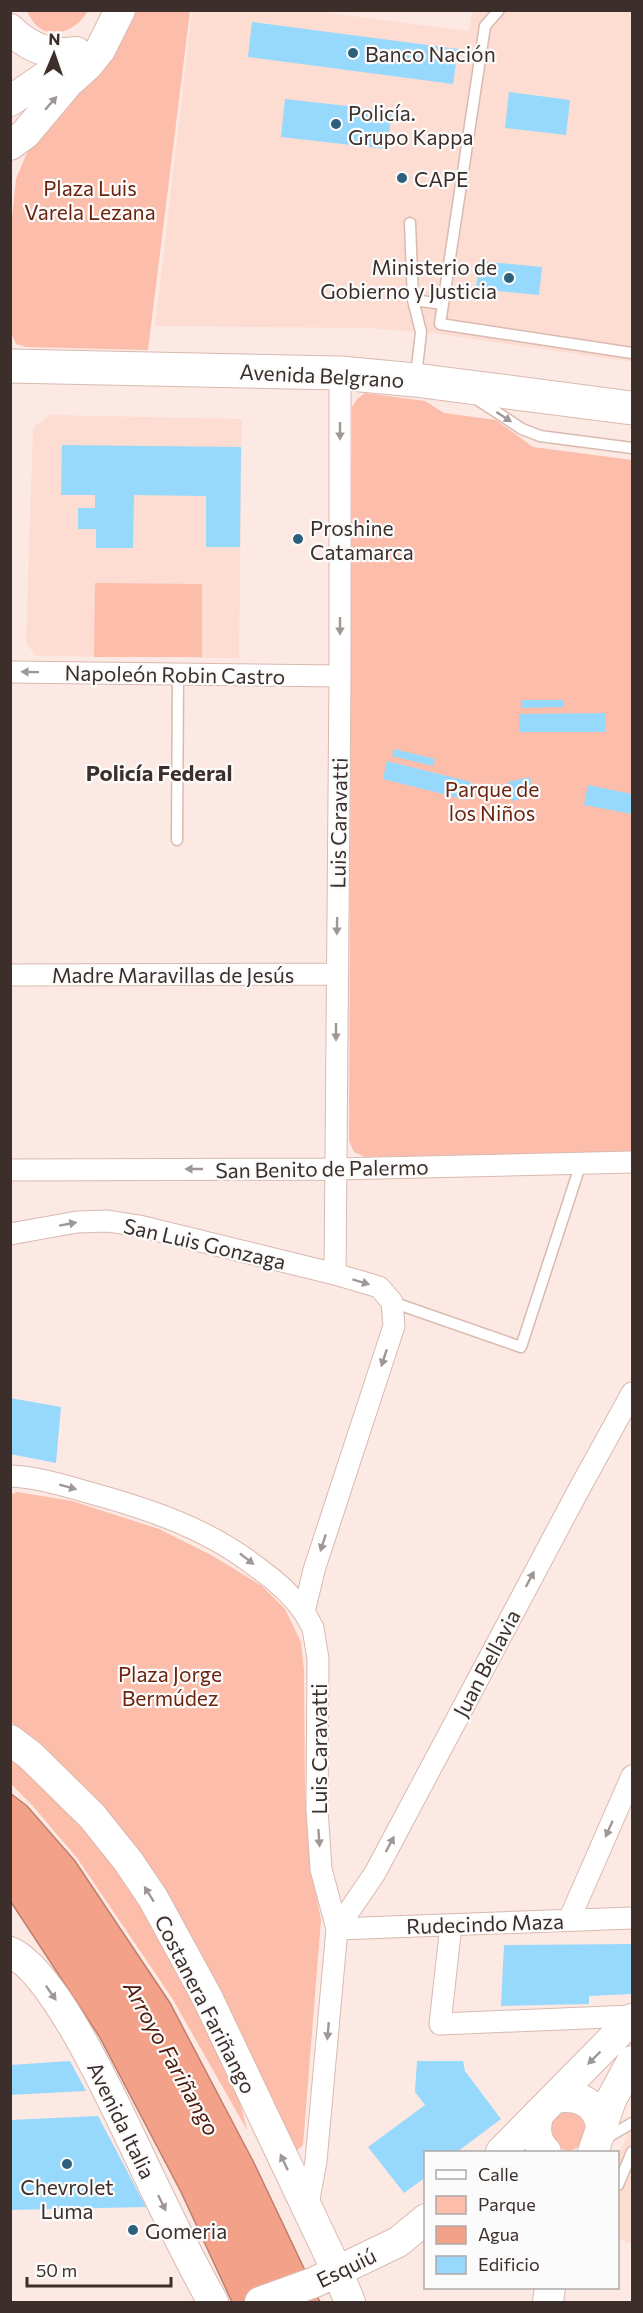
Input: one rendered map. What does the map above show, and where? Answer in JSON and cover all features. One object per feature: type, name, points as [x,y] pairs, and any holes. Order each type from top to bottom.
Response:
[{"type":"main road","name":"Avenida Belgrano","points":[[10,366],[340,373],[416,380],[633,408]]},
{"type":"street","points":[[10,101],[51,73],[118,15]]},
{"type":"street","points":[[10,145],[25,134],[67,84],[100,50],[118,15]]},
{"type":"street","points":[[10,29],[27,44],[44,51],[60,55],[76,52]]},
{"type":"street","name":"Luis Caravatti","points":[[335,1274],[340,373]]},
{"type":"street","name":"Napoleón Robin Castro","points":[[10,672],[340,676]]},
{"type":"street","name":"Madre Maravillas de Jesús","points":[[10,975],[336,974]]},
{"type":"street","name":"San Benito de Palermo","points":[[10,1170],[336,1169],[633,1162]]},
{"type":"street","name":"San Luis Gonzaga","points":[[10,1234],[77,1222],[108,1221],[139,1226],[379,1287],[392,1302]]},
{"type":"street","points":[[304,1612],[314,1570],[394,1326],[392,1302]]},
{"type":"street","name":"Juan Bellavia","points":[[337,1929],[375,1873],[576,1493],[633,1394]]},
{"type":"street","points":[[10,1476],[43,1480],[145,1508],[194,1528],[234,1549],[261,1570],[304,1612]]},
{"type":"street","name":"Luis Caravatti","points":[[304,1612],[313,1628],[318,1659],[317,1809],[321,1869],[337,1929],[316,2161],[307,2210]]},
{"type":"street","name":"Costanera Fariñango","points":[[10,1740],[30,1755],[92,1816],[128,1861],[153,1898],[207,1997],[307,2210],[326,2277],[350,2302]]},
{"type":"street","points":[[569,1920],[633,1776]]},
{"type":"street","name":"Rudecindo Maza","points":[[337,1929],[633,1918]]},
{"type":"street","points":[[452,1925],[440,2024],[633,2018]]},
{"type":"street","name":"Avenida Italia","points":[[10,1952],[27,1964],[49,1990],[90,2055],[192,2265],[213,2302]]},
{"type":"street","points":[[502,2151],[633,2018]]},
{"type":"street","points":[[595,2146],[611,2100],[633,2061]]},
{"type":"street","points":[[545,2151],[536,2134],[536,2123],[547,2105],[578,2097],[588,2102],[600,2120],[595,2146]]},
{"type":"street","name":"Esquiú","points":[[260,2302],[326,2277],[398,2242],[424,2221]]},
{"type":"lane","points":[[499,10],[485,26],[440,324],[633,353]]},
{"type":"lane","points":[[410,222],[413,300],[421,332],[416,380]]},
{"type":"lane","points":[[413,300],[443,304]]},
{"type":"lane","points":[[455,385],[522,429],[540,436],[633,448]]},
{"type":"lane","points":[[177,840],[178,674]]},
{"type":"lane","points":[[392,1302],[521,1347],[581,1163]]},
{"type":"lane","points":[[595,2146],[633,2123]]},
{"type":"lane","points":[[619,2183],[633,2152]]},
{"type":"shaded area","name":"CAPE","points":[[192,11],[313,11],[469,31],[472,11],[632,11],[632,362],[440,334],[372,328],[155,326]]},
{"type":"shaded area","points":[[50,415],[242,419],[239,658],[36,656],[26,643],[33,428]]},
{"type":"shaded area","points":[[632,2121],[632,2244],[619,2238],[619,2155]]},
{"type":"green space","points":[[27,11],[88,11],[74,26],[56,33],[40,28]]},
{"type":"green space","name":"Plaza Luis Varela Lezana","points":[[137,11],[190,11],[148,350],[26,347],[16,344],[12,335],[12,219],[16,179],[26,155],[51,116],[123,39]]},
{"type":"green space","name":"Parque de los Niños","points":[[365,393],[425,401],[444,413],[496,420],[533,447],[632,460],[632,1152],[365,1157],[354,1152],[349,1141],[352,407]]},
{"type":"green space","points":[[95,583],[202,584],[202,657],[94,657]]},
{"type":"green space","name":"Plaza Jorge Bermúdez","points":[[17,1492],[72,1501],[159,1529],[211,1555],[262,1586],[285,1609],[301,1642],[304,1670],[305,1792],[313,1879],[321,1920],[303,2145],[296,2151],[39,1743],[11,1722],[10,1495]]},
{"type":"green space","points":[[10,1756],[86,1826],[120,1869],[196,2003],[240,2102],[247,2130],[172,1998],[77,1858],[11,1784]]},
{"type":"green space","points":[[563,2106],[588,2118],[583,2145],[570,2151],[555,2148],[546,2121]]},
{"type":"water","name":"Arroyo Fariñango","points":[[10,1793],[27,1806],[75,1861],[170,2003],[253,2161],[320,2302],[232,2302],[181,2192],[99,2036],[11,1902]]},
{"type":"building","name":"Banco Nación","points":[[252,22],[458,49],[453,84],[248,57]]},
{"type":"building","points":[[509,92],[570,100],[566,135],[505,128]]},
{"type":"building","name":"Policía. Grupo Kappa","points":[[285,99],[392,111],[387,149],[281,137]]},
{"type":"building","name":"Ministerio de Gobierno y Justicia","points":[[479,261],[542,267],[539,295],[476,289]]},
{"type":"building","points":[[62,445],[241,447],[240,547],[206,547],[206,496],[134,495],[133,548],[96,548],[96,529],[78,529],[78,508],[95,508],[95,495],[61,495]]},
{"type":"building","points":[[521,700],[563,700],[563,707],[521,708]]},
{"type":"building","points":[[605,713],[606,732],[519,732],[519,714]]},
{"type":"building","points":[[394,749],[435,759],[433,766],[392,756]]},
{"type":"building","points":[[387,761],[471,782],[467,800],[383,779]]},
{"type":"building","points":[[530,777],[534,796],[512,801],[508,782]]},
{"type":"building","points":[[588,785],[632,794],[632,814],[584,805]]},
{"type":"building","points":[[10,1398],[61,1407],[56,1463],[10,1454]]},
{"type":"building","points":[[632,1944],[631,1994],[589,1996],[589,2004],[501,2006],[504,1945]]},
{"type":"building","points":[[70,2061],[86,2091],[10,2095],[10,2065]]},
{"type":"building","points":[[417,2061],[463,2061],[465,2071],[501,2119],[458,2151],[424,2151],[424,2178],[404,2193],[368,2147],[425,2105],[415,2092]]},
{"type":"building","name":"Chevrolet Luma","points":[[98,2116],[146,2207],[10,2210],[10,2120]]},
{"type":"place","name":"Banco Nación","points":[[353,53]]},
{"type":"place","name":"Policía. Grupo Kappa","points":[[336,124]]},
{"type":"place","name":"CAPE","points":[[402,178]]},
{"type":"place","name":"Ministerio de Gobierno y Justicia","points":[[509,278]]},
{"type":"place","name":"Proshine Catamarca","points":[[298,539]]},
{"type":"place","name":"Chevrolet Luma","points":[[67,2164]]},
{"type":"place","name":"Gomeria","points":[[133,2230]]},
{"type":"district","name":"Policía Federal","points":[[159,772]]}]
